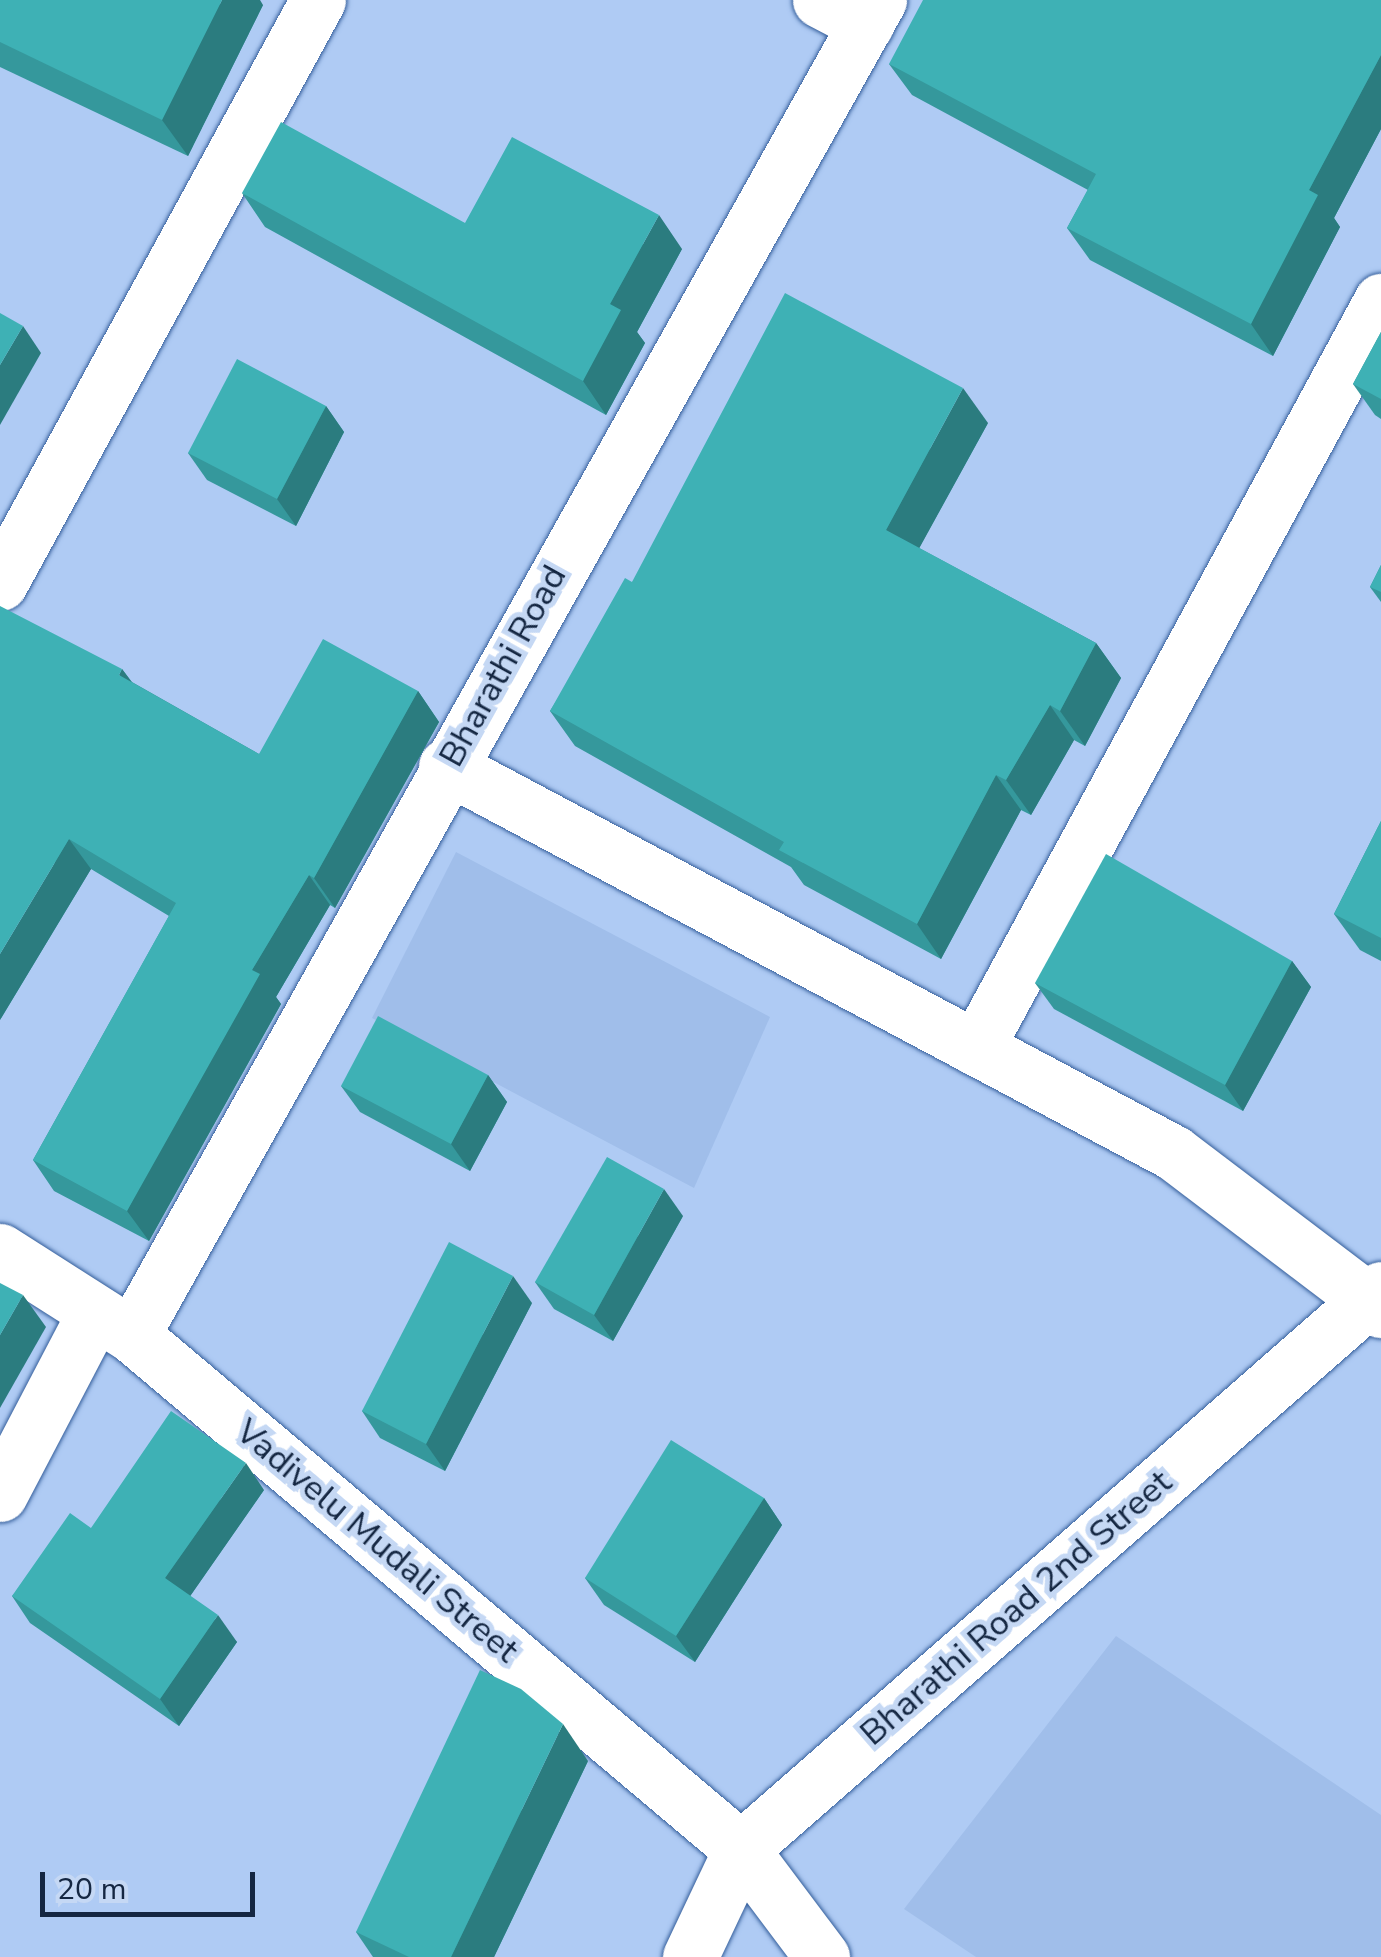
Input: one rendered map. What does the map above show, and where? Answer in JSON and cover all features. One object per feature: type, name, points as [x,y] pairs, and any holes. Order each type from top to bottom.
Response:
[{"type":"street","points":[[0,583],[318,0]]},
{"type":"street","name":"Bharathi Road","points":[[0,1494],[114,1323],[446,766],[855,8]]},
{"type":"street","points":[[976,1048],[1381,301]]},
{"type":"street","points":[[446,766],[1174,1153],[1376,1300]]},
{"type":"street","name":"Vadivelu Mudali Street","points":[[0,1251],[114,1323],[741,1849],[822,1957]]},
{"type":"street","name":"Bharathi Road 2nd Street","points":[[690,1957],[741,1849],[1376,1300]]},
{"type":"shaded area","points":[[456,852],[770,1017],[694,1188],[372,1018]]},
{"type":"shaded area","points":[[1116,1636],[1381,1815],[1381,1957],[976,1957],[904,1909]]},
{"type":"building","points":[[0,0],[222,0],[162,120],[0,42]]},
{"type":"building","points":[[923,0],[1381,0],[1381,55],[1309,190],[1318,195],[1251,324],[1067,228],[1096,174],[889,64]]},
{"type":"building","points":[[281,122],[465,223],[512,137],[659,215],[610,304],[621,310],[583,381],[242,193]]},
{"type":"building","points":[[785,293],[963,388],[886,530],[1096,643],[1060,711],[1050,705],[1006,780],[996,775],[917,924],[779,850],[784,842],[550,711],[625,578],[632,582]]},
{"type":"building","points":[[0,313],[23,326],[0,365]]},
{"type":"building","points":[[1381,332],[1381,399],[1353,384]]},
{"type":"building","points":[[237,359],[326,406],[277,499],[188,453]]},
{"type":"building","points":[[1381,565],[1381,592],[1370,587]]},
{"type":"building","points":[[0,606],[122,669],[119,675],[259,754],[323,639],[418,691],[314,878],[309,875],[252,970],[260,974],[127,1211],[33,1160],[176,903],[69,839],[0,954]]},
{"type":"building","points":[[1381,821],[1381,938],[1334,914]]},
{"type":"building","points":[[1106,854],[1292,961],[1225,1085],[1035,983]]},
{"type":"building","points":[[378,1016],[488,1075],[451,1144],[341,1086]]},
{"type":"building","points":[[607,1157],[664,1189],[594,1315],[535,1282]]},
{"type":"building","points":[[449,1242],[513,1276],[426,1444],[362,1411]]},
{"type":"building","points":[[0,1283],[23,1295],[0,1335]]},
{"type":"building","points":[[171,1411],[246,1463],[165,1578],[218,1615],[160,1699],[12,1596],[70,1513],[91,1528]]},
{"type":"building","points":[[671,1440],[764,1498],[676,1636],[585,1578]]},
{"type":"building","points":[[480,1670],[521,1689],[563,1724],[451,1957],[409,1957],[356,1932]]}]
